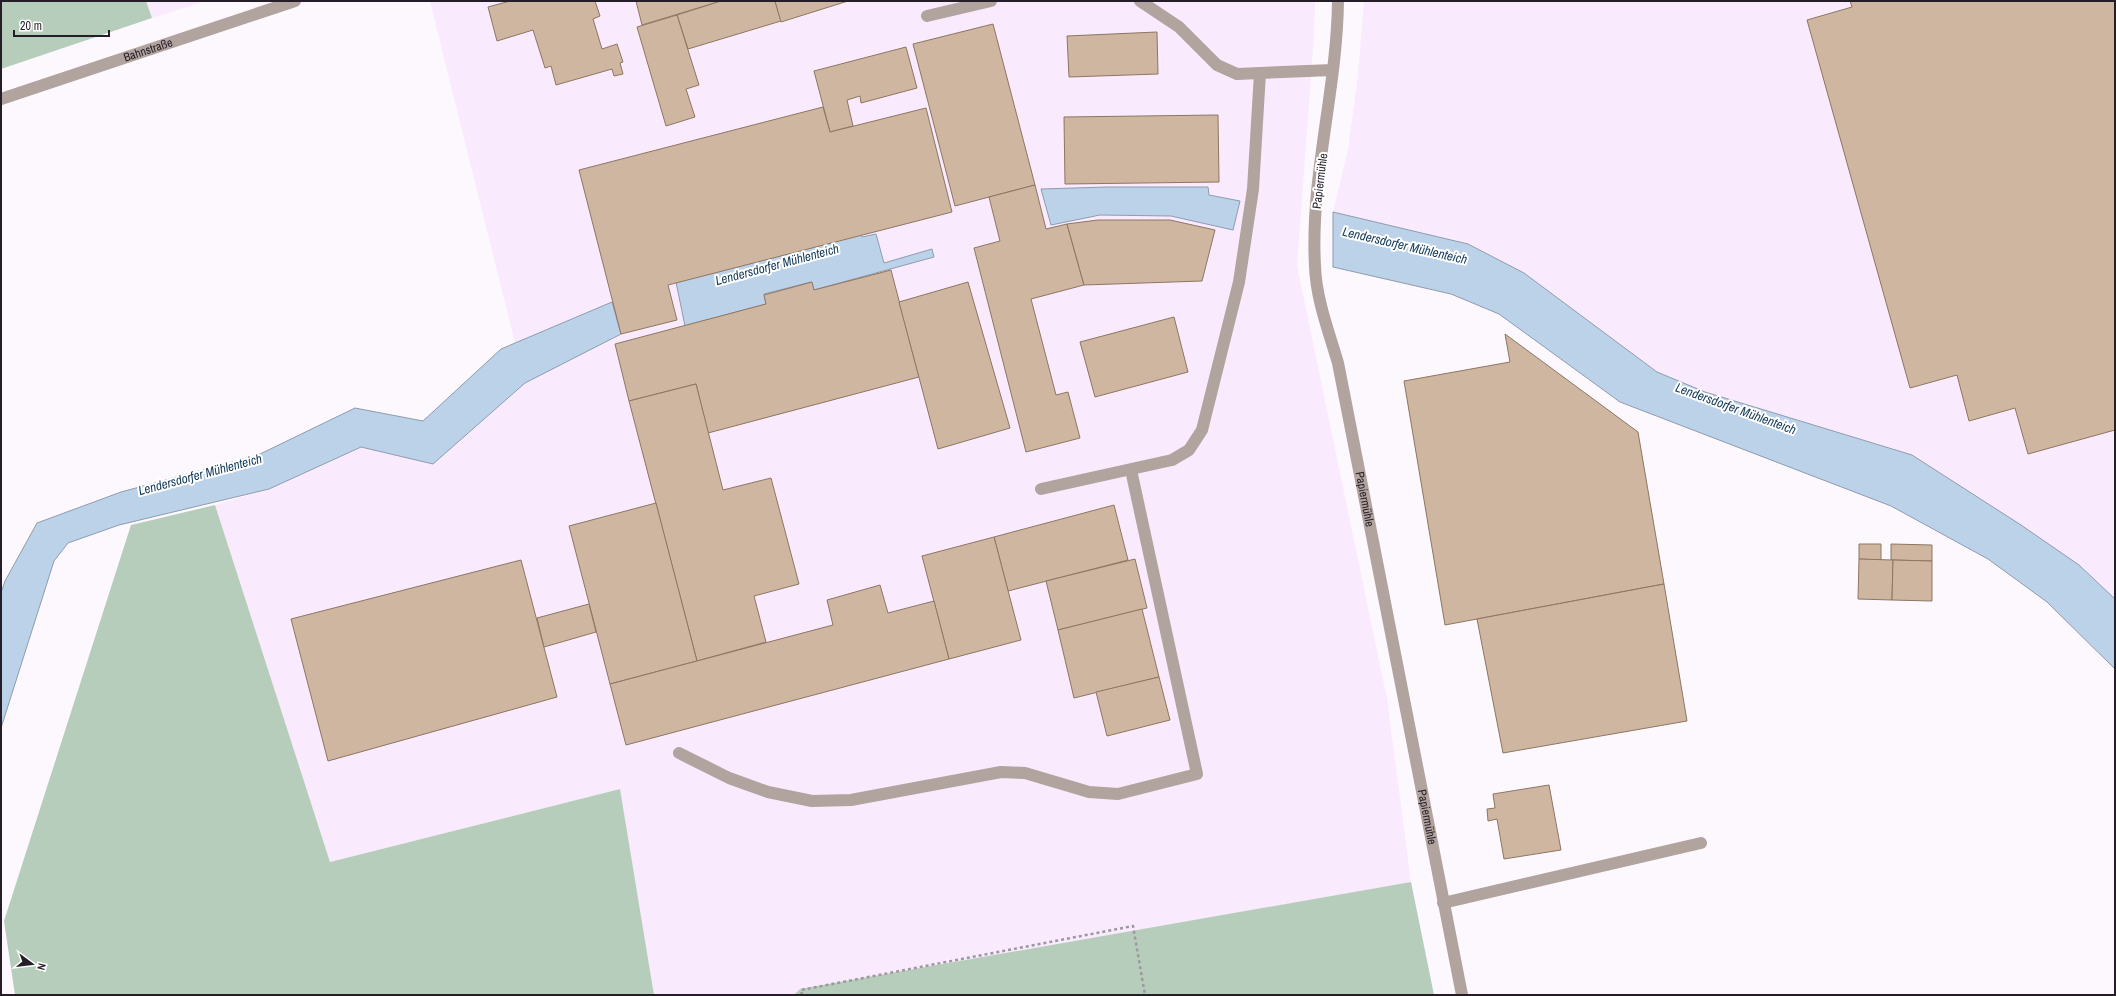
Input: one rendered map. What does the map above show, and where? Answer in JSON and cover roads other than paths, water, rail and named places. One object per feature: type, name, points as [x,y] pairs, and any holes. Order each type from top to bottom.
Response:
[{"type":"street","name":"Bahnstraße","points":[[1,99],[295,1]]},
{"type":"street","points":[[927,16],[991,1]]},
{"type":"street","points":[[1140,1],[1179,27],[1217,65],[1236,74],[1332,70]]},
{"type":"street","name":"Papiermühle","points":[[1338,1],[1332,70],[1316,209],[1315,267],[1324,318],[1338,363],[1462,995]]},
{"type":"street","points":[[1041,489],[1172,460],[1189,450],[1202,430],[1239,282],[1253,189],[1260,73]]},
{"type":"street","points":[[679,753],[729,778],[768,792],[812,801],[851,800],[1001,772],[1025,773],[1089,792],[1118,794],[1197,774],[1131,470]]},
{"type":"street","points":[[1443,903],[1701,843]]},
{"type":"water","points":[[1107,187],[1208,187],[1209,195],[1240,201],[1233,230],[1171,216],[1100,215],[1051,225],[1041,189]]},
{"type":"water","name":"Lendersdorfer Mühlenteich","points":[[1333,212],[1468,244],[1524,273],[1657,372],[1705,392],[1912,455],[2021,525],[2079,565],[2115,599],[2115,669],[2047,602],[1988,559],[1891,506],[1620,402],[1499,314],[1451,294],[1333,267]]},
{"type":"water","name":"Lendersdorfer Mühlenteich","points":[[860,234],[862,237],[876,234],[884,263],[932,249],[934,257],[814,290],[811,282],[764,294],[766,304],[685,326],[676,282]]},
{"type":"water","name":"Lendersdorfer Mühlenteich","points":[[612,302],[621,334],[525,383],[433,464],[361,447],[269,489],[119,525],[68,543],[54,561],[1,728],[1,593],[5,581],[37,523],[121,492],[258,455],[355,408],[423,421],[501,349]]}]
